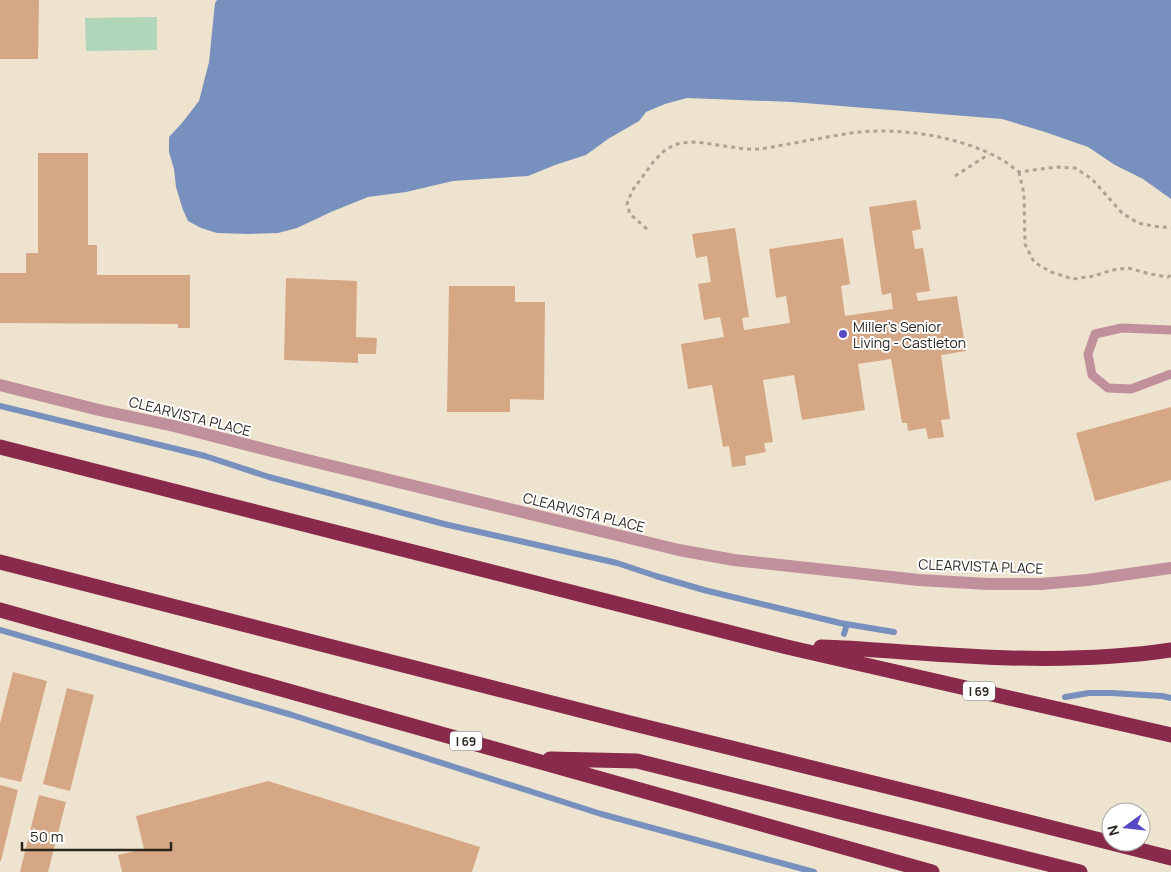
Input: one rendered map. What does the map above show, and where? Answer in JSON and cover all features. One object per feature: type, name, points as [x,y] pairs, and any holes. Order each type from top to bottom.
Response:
[{"type":"highway","name":"I 69","points":[[0,447],[787,647],[1171,735]]},
{"type":"highway","points":[[0,562],[626,722],[921,794],[1171,858]]},
{"type":"highway","name":"I 69","points":[[0,610],[932,872]]},
{"type":"highway","points":[[787,647],[859,648],[951,656],[1012,658],[1083,658],[1148,654],[1171,650]]},
{"type":"highway","points":[[526,758],[636,761],[1080,872]]},
{"type":"street","name":"CLEARVISTA PLACE","points":[[0,385],[680,550],[734,560],[919,580],[988,584],[1040,584],[1087,580],[1171,568]]},
{"type":"lane","points":[[1171,330],[1122,328],[1095,334],[1088,354],[1092,375],[1108,388],[1131,389],[1171,374]]},
{"type":"path","points":[[648,229],[630,214],[627,204],[632,191],[654,161],[666,149],[680,143],[697,142],[745,150],[852,133],[903,132],[944,138],[977,148],[998,157],[1019,172],[1024,194],[1025,244],[1034,262],[1051,272],[1073,279],[1128,268],[1168,277],[1171,275]]},
{"type":"path","points":[[955,176],[989,153]]},
{"type":"path","points":[[1019,172],[1056,167],[1075,168],[1092,179],[1122,213],[1138,223],[1171,228]]},
{"type":"green space","points":[[157,17],[157,50],[86,51],[85,18]]},
{"type":"water","points":[[217,0],[1171,0],[1171,199],[1143,179],[1115,165],[1088,147],[1002,119],[792,102],[687,98],[646,112],[639,121],[608,139],[586,155],[528,176],[453,181],[406,192],[368,197],[297,228],[278,233],[217,233],[188,221],[176,187],[174,169],[169,152],[169,137],[199,101],[209,62],[215,3]]},
{"type":"building","points":[[0,0],[39,0],[38,59],[0,59]]},
{"type":"building","points":[[38,153],[88,153],[88,245],[97,245],[97,275],[190,275],[190,328],[178,328],[178,324],[0,323],[0,273],[26,273],[26,253],[38,253]]},
{"type":"building","name":"Miller's Senior Living - Castleton","points":[[916,200],[921,229],[912,231],[915,249],[923,248],[930,291],[916,293],[918,301],[957,296],[966,351],[941,355],[950,419],[941,420],[944,437],[928,439],[926,428],[908,431],[907,423],[902,423],[891,359],[858,364],[865,410],[802,420],[794,375],[763,380],[773,442],[764,443],[766,452],[745,456],[746,465],[732,467],[729,446],[723,447],[712,385],[688,389],[681,344],[724,337],[720,317],[704,320],[698,284],[711,282],[707,256],[696,258],[692,234],[735,228],[749,317],[742,318],[744,330],[790,323],[786,296],[776,298],[769,249],[843,238],[850,284],[841,286],[845,316],[893,309],[891,293],[882,295],[869,207]]},
{"type":"building","points":[[286,278],[357,281],[356,337],[377,338],[376,354],[358,354],[358,363],[284,360]]},
{"type":"building","points":[[449,286],[515,286],[515,302],[545,302],[544,400],[510,399],[510,412],[447,412]]},
{"type":"building","points":[[1171,407],[1171,480],[1095,501],[1076,433]]},
{"type":"building","points":[[13,672],[47,681],[21,782],[0,777],[0,723]]},
{"type":"building","points":[[67,688],[94,695],[70,791],[43,784]]},
{"type":"building","points":[[268,781],[480,847],[472,872],[122,872],[118,855],[144,849],[136,816]]},
{"type":"building","points":[[0,785],[18,790],[1,861],[0,861]]},
{"type":"building","points":[[39,795],[66,802],[48,872],[20,872]]},
{"type":"waterway","points":[[0,406],[205,456],[269,477],[444,524],[617,563],[704,590],[840,623],[894,632]]},
{"type":"waterway","points":[[844,634],[847,624]]},
{"type":"waterway","points":[[0,630],[292,715],[601,814],[814,872]]},
{"type":"waterway","points":[[1065,697],[1089,693],[1111,693],[1171,698]]},
{"type":"place","name":"Miller's Senior Living - Castleton","points":[[843,334]]}]
